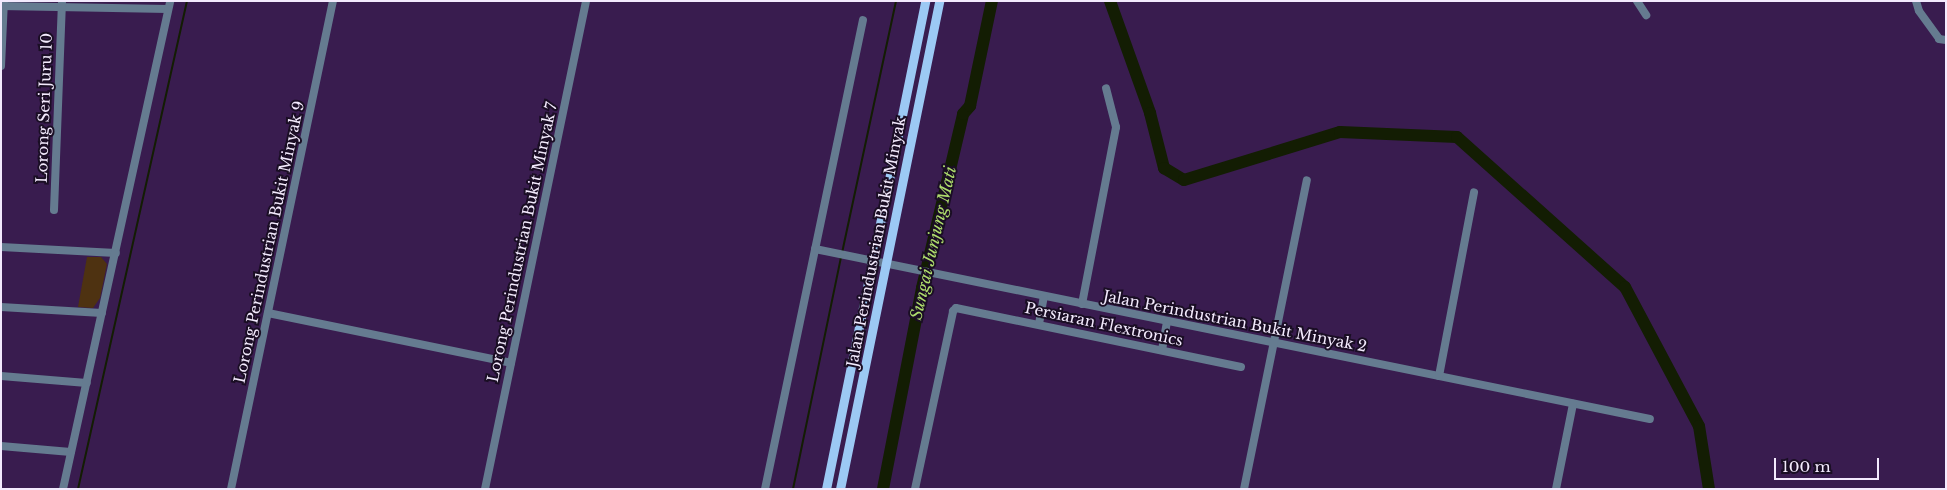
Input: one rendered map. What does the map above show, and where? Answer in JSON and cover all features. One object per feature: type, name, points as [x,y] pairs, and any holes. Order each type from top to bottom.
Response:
[{"type":"main road","name":"Jalan Perindustrian Bukit Minyak","points":[[826,489],[925,1]]},
{"type":"main road","name":"Jalan Perindustrian Bukit Minyak","points":[[840,489],[940,1]]},
{"type":"street","name":"Lorong Perindustrian Bukit Minyak 9","points":[[232,489],[333,1]]},
{"type":"street","name":"Lorong Perindustrian Bukit Minyak 7","points":[[485,489],[586,1]]},
{"type":"street","points":[[1637,1],[1646,15]]},
{"type":"street","points":[[1916,1],[1919,11],[1939,39],[1946,40]]},
{"type":"street","points":[[1,66],[3,4],[169,5],[63,489]]},
{"type":"street","name":"Lorong Seri Juru 10","points":[[54,210],[62,4]]},
{"type":"street","points":[[764,489],[863,20]]},
{"type":"street","points":[[1082,304],[1116,127],[1106,88]]},
{"type":"street","points":[[1244,489],[1307,180]]},
{"type":"street","points":[[1439,376],[1474,192]]},
{"type":"street","points":[[1,247],[116,253]]},
{"type":"street","name":"Jalan Perindustrian Bukit Minyak 2","points":[[815,249],[1650,419]]},
{"type":"street","points":[[1039,324],[1044,296]]},
{"type":"street","points":[[1,308],[102,313]]},
{"type":"street","name":"Persiaran Flextronics","points":[[915,489],[957,309],[1039,324],[1242,367]]},
{"type":"street","points":[[268,312],[511,363]]},
{"type":"street","points":[[1162,350],[1167,322]]},
{"type":"street","points":[[1,376],[87,383]]},
{"type":"street","points":[[1556,489],[1573,404]]},
{"type":"street","points":[[1,446],[72,452]]},
{"type":"shaded area","points":[[87,257],[101,257],[107,264],[100,298],[93,308],[78,307]]},
{"type":"waterway","points":[[78,489],[187,1]]},
{"type":"waterway","points":[[842,253],[896,1]]},
{"type":"waterway","name":"Sungai Junjung Mati","points":[[883,489],[922,288],[963,114],[970,106],[992,1]]},
{"type":"waterway","points":[[1110,1],[1150,113],[1164,168],[1184,180],[1340,132],[1457,137],[1625,287],[1699,426],[1709,489]]},
{"type":"waterway","points":[[793,489],[841,258]]}]
